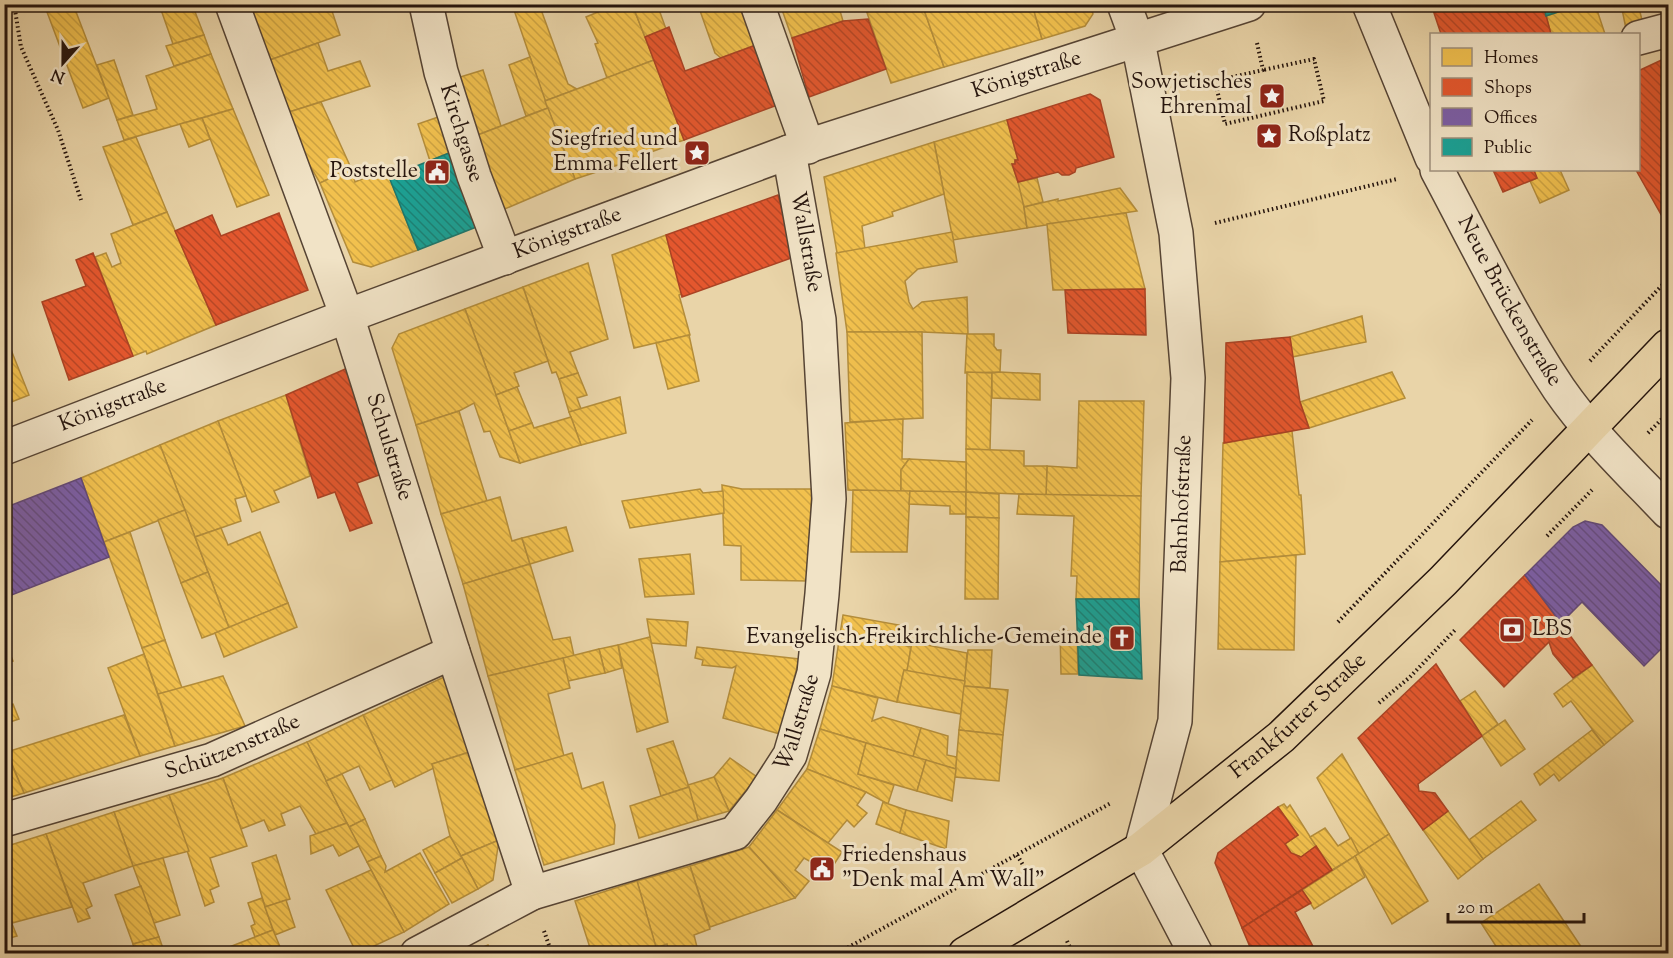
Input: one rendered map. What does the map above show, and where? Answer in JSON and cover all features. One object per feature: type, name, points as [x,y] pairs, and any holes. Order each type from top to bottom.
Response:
[{"type":"main road","name":"Frankfurter Straße","points":[[964,954],[1142,849],[1281,737],[1399,625],[1591,429],[1668,346]]},
{"type":"street","name":"Schulstraße","points":[[231,4],[347,316],[532,893]]},
{"type":"street","name":"Kirchgasse","points":[[426,4],[448,93],[474,176],[505,258]]},
{"type":"street","name":"Wallstraße","points":[[417,954],[532,893],[735,833],[761,800],[790,755],[814,673],[829,499],[819,320],[798,149],[757,4]]},
{"type":"street","name":"Bahnhofstraße","points":[[1124,4],[1138,42],[1176,233],[1188,378],[1175,720],[1142,849]]},
{"type":"street","points":[[1369,4],[1421,106],[1430,153]]},
{"type":"street","name":"Königstraße","points":[[4,448],[347,316],[798,149],[1249,5]]},
{"type":"street","points":[[1640,37],[1668,30]]},
{"type":"street","name":"Neue Brückenstraße","points":[[1438,171],[1497,282],[1560,391],[1591,429],[1668,512]]},
{"type":"street","name":"Schützenstraße","points":[[4,820],[212,760],[453,652]]},
{"type":"street","points":[[1142,849],[1197,954]]},
{"type":"path","points":[[14,4],[21,48],[58,130],[81,200]]},
{"type":"path","points":[[1249,5],[1263,69]]},
{"type":"path","points":[[1314,59],[1324,101],[1225,124],[1215,81],[1263,69],[1314,59]]},
{"type":"path","points":[[1176,233],[1402,178]]},
{"type":"path","points":[[1560,391],[1668,279]]},
{"type":"path","points":[[1077,954],[1093,949],[1119,954]]},
{"type":"building: Homes","points":[[44,4],[73,4],[109,98],[83,108]]},
{"type":"building: Homes","points":[[159,4],[192,4],[204,35],[173,44]]},
{"type":"building: Homes","points":[[246,4],[344,4],[331,8],[340,35],[267,61]]},
{"type":"building: Homes","points":[[512,4],[539,4],[568,84],[577,89],[545,101]]},
{"type":"building: Homes","points":[[595,4],[632,4],[654,60],[607,78],[595,44],[598,43],[586,17],[598,12]]},
{"type":"building: Homes","points":[[632,4],[657,4],[666,29],[645,37]]},
{"type":"building: Homes","points":[[740,4],[756,45],[721,58],[715,53],[698,5]]},
{"type":"building: Homes","points":[[780,4],[838,4],[843,21],[792,38]]},
{"type":"building: Homes","points":[[871,4],[885,4],[887,8],[897,4],[922,4],[944,67],[891,83],[865,7]]},
{"type":"building: Homes","points":[[922,4],[1032,4],[1042,39],[944,67]]},
{"type":"building: Homes","points":[[1032,4],[1090,4],[1093,14],[1085,26],[1042,39]]},
{"type":"building: Homes","points":[[1582,4],[1595,4],[1605,33],[1551,33],[1546,16]]},
{"type":"building: Homes","points":[[1621,4],[1638,4],[1643,24],[1626,29]]},
{"type":"building: Homes","points":[[204,35],[211,54],[174,66],[166,46]]},
{"type":"building: Homes","points":[[318,43],[328,71],[360,61],[370,86],[286,113],[267,61]]},
{"type":"building: Homes","points":[[211,54],[233,109],[124,140],[117,120],[157,109],[146,76]]},
{"type":"building: Homes","points":[[530,57],[548,108],[526,116],[509,65]]},
{"type":"building: Homes","points":[[114,60],[133,115],[117,120],[97,65]]},
{"type":"building: Homes","points":[[654,60],[684,140],[640,156],[641,159],[625,165],[624,163],[575,179],[545,101]]},
{"type":"building: Homes","points":[[483,70],[501,126],[475,136],[457,78]]},
{"type":"building: Homes","points":[[321,102],[351,168],[320,183],[303,154],[286,113]]},
{"type":"building: Homes","points":[[548,108],[575,179],[500,211],[475,136]]},
{"type":"building: Homes","points":[[233,109],[269,195],[237,207],[202,118]]},
{"type":"building: Homes","points":[[444,115],[454,151],[430,161],[418,124]]},
{"type":"building: Homes","points":[[202,118],[210,139],[189,147],[180,124]]},
{"type":"building: Homes","points":[[1007,120],[1018,160],[1012,164],[1022,194],[1027,228],[953,240],[934,142]]},
{"type":"building: Homes","points":[[136,137],[167,212],[133,225],[103,147]]},
{"type":"building: Homes","points":[[934,142],[944,194],[892,212],[893,216],[862,226],[865,249],[837,253],[824,177]]},
{"type":"building: Homes","points":[[351,168],[355,182],[386,169],[418,250],[371,267],[353,262],[320,183]]},
{"type":"building: Homes","points":[[1534,171],[1560,171],[1569,190],[1540,203],[1530,181],[1537,178]]},
{"type":"building: Homes","points":[[1037,178],[1043,202],[1024,207],[1018,182]]},
{"type":"building: Homes","points":[[1120,188],[1137,211],[1027,228],[1024,207]]},
{"type":"building: Homes","points":[[167,212],[216,325],[147,354],[146,351],[133,356],[95,257],[106,253],[112,267],[121,263],[111,234]]},
{"type":"building: Homes","points":[[1126,213],[1145,289],[1053,290],[1047,224]]},
{"type":"building: Homes","points":[[952,232],[957,262],[918,269],[905,281],[909,302],[913,309],[922,302],[967,297],[968,334],[847,332],[836,253]]},
{"type":"building: Homes","points":[[666,235],[690,335],[634,348],[612,255]]},
{"type":"building: Homes","points":[[588,263],[608,339],[570,352],[578,373],[559,379],[556,372],[552,373],[523,287]]},
{"type":"building: Homes","points":[[523,287],[548,361],[514,373],[519,386],[496,395],[465,309]]},
{"type":"building: Homes","points":[[465,309],[520,463],[500,457],[490,431],[484,432],[474,403],[459,411],[416,425],[392,348],[399,334]]},
{"type":"building: Homes","points":[[1362,316],[1366,342],[1292,357],[1290,337]]},
{"type":"building: Homes","points":[[4,332],[29,395],[4,405]]},
{"type":"building: Homes","points":[[847,332],[922,332],[923,418],[850,422]]},
{"type":"building: Homes","points":[[967,334],[994,334],[994,346],[997,350],[1001,350],[1000,372],[965,373]]},
{"type":"building: Homes","points":[[689,335],[699,381],[668,389],[656,343]]},
{"type":"building: Homes","points":[[967,372],[992,373],[990,450],[966,449]]},
{"type":"building: Homes","points":[[1392,372],[1405,398],[1309,428],[1300,402]]},
{"type":"building: Homes","points":[[578,373],[587,395],[577,398],[581,409],[569,412],[559,379]]},
{"type":"building: Homes","points":[[992,373],[1040,374],[1040,400],[992,398]]},
{"type":"building: Homes","points":[[517,387],[532,423],[509,431],[496,395]]},
{"type":"building: Homes","points":[[286,395],[310,476],[274,491],[279,502],[252,512],[218,421]]},
{"type":"building: Homes","points":[[620,397],[626,433],[581,445],[569,412]]},
{"type":"building: Homes","points":[[1079,401],[1144,401],[1141,496],[1046,495],[1047,466],[1077,468]]},
{"type":"building: Homes","points":[[459,411],[487,501],[441,514],[416,425]]},
{"type":"building: Homes","points":[[571,417],[581,445],[520,463],[509,431],[532,423],[534,428]]},
{"type":"building: Homes","points":[[903,419],[902,459],[909,459],[901,470],[901,492],[848,490],[845,423]]},
{"type":"building: Homes","points":[[218,421],[246,496],[235,499],[241,521],[195,537],[160,445]]},
{"type":"building: Homes","points":[[1292,431],[1299,495],[1301,495],[1305,554],[1220,562],[1223,443]]},
{"type":"building: Homes","points":[[160,445],[185,510],[104,542],[81,478]]},
{"type":"building: Homes","points":[[966,449],[1024,451],[1024,466],[1047,466],[1046,495],[966,492]]},
{"type":"building: Homes","points":[[909,459],[966,462],[966,492],[901,492],[901,470]]},
{"type":"building: Homes","points":[[722,485],[742,489],[812,489],[808,581],[741,580],[741,546],[724,545]]},
{"type":"building: Homes","points":[[700,489],[703,493],[723,491],[724,513],[630,528],[622,501]]},
{"type":"building: Homes","points":[[853,490],[910,491],[907,552],[851,552]]},
{"type":"building: Homes","points":[[910,491],[966,492],[966,514],[950,514],[950,506],[909,504]]},
{"type":"building: Homes","points":[[966,492],[999,494],[999,518],[966,517]]},
{"type":"building: Homes","points":[[1019,494],[1141,496],[1139,599],[1076,599],[1077,576],[1071,576],[1074,516],[1017,514]]},
{"type":"building: Homes","points":[[500,497],[512,541],[522,538],[530,564],[463,584],[441,514]]},
{"type":"building: Homes","points":[[185,510],[208,572],[181,583],[158,520]]},
{"type":"building: Homes","points":[[966,517],[999,518],[998,599],[965,599]]},
{"type":"building: Homes","points":[[566,527],[573,551],[530,564],[522,538]]},
{"type":"building: Homes","points":[[221,528],[228,545],[260,532],[288,603],[229,628],[195,537]]},
{"type":"building: Homes","points":[[130,532],[165,640],[142,648],[104,542]]},
{"type":"building: Homes","points":[[690,554],[694,594],[645,597],[639,559]]},
{"type":"building: Homes","points":[[1296,555],[1294,650],[1218,649],[1220,562]]},
{"type":"building: Homes","points":[[530,564],[553,640],[570,637],[574,656],[488,676],[463,584]]},
{"type":"building: Homes","points":[[208,572],[229,628],[202,638],[181,583]]},
{"type":"building: Homes","points":[[288,603],[297,627],[224,657],[215,633]]},
{"type":"building: Homes","points":[[843,615],[899,625],[896,643],[911,647],[907,671],[904,670],[897,702],[832,686]]},
{"type":"building: Homes","points":[[647,619],[688,622],[686,646],[651,643]]},
{"type":"building: Homes","points":[[1060,631],[1077,631],[1078,674],[1061,674]]},
{"type":"building: Homes","points":[[650,637],[668,722],[637,732],[618,645]]},
{"type":"building: Homes","points":[[4,639],[13,661],[4,664]]},
{"type":"building: Homes","points":[[165,640],[182,688],[158,694],[142,648]]},
{"type":"building: Homes","points":[[912,642],[967,653],[965,681],[907,671]]},
{"type":"building: Homes","points":[[618,645],[622,668],[605,673],[599,649]]},
{"type":"building: Homes","points":[[697,647],[799,659],[780,734],[723,718],[736,666],[732,668],[702,665],[703,660],[695,658]]},
{"type":"building: Homes","points":[[599,649],[605,673],[568,681],[563,658]]},
{"type":"building: Homes","points":[[968,650],[992,650],[990,688],[964,686]]},
{"type":"building: Homes","points":[[144,654],[175,746],[140,756],[108,668]]},
{"type":"building: Homes","points":[[563,658],[570,688],[548,694],[564,756],[515,770],[488,676]]},
{"type":"building: Homes","points":[[1592,665],[1633,721],[1604,745],[1571,701],[1563,707],[1554,694]]},
{"type":"building: Homes","points":[[904,670],[965,681],[961,714],[897,702]]},
{"type":"building: Homes","points":[[223,676],[245,726],[175,746],[158,694]]},
{"type":"building: Homes","points":[[444,677],[476,750],[432,764],[434,768],[395,787],[363,715]]},
{"type":"building: Homes","points":[[832,686],[878,698],[872,721],[883,717],[921,728],[913,757],[820,729]]},
{"type":"building: Homes","points":[[964,686],[1008,690],[1003,735],[959,730]]},
{"type":"building: Homes","points":[[1475,691],[1498,724],[1482,736],[1460,701]]},
{"type":"building: Homes","points":[[13,704],[19,719],[4,724],[4,706]]},
{"type":"building: Homes","points":[[124,715],[140,756],[24,793],[7,752]]},
{"type":"building: Homes","points":[[363,715],[392,780],[370,790],[359,766],[326,781],[307,742]]},
{"type":"building: Homes","points":[[1505,720],[1525,749],[1501,766],[1482,736]]},
{"type":"building: Homes","points":[[921,728],[948,736],[947,755],[957,757],[956,769],[913,757]]},
{"type":"building: Homes","points":[[820,729],[866,743],[858,774],[894,785],[888,804],[866,792],[807,769]]},
{"type":"building: Homes","points":[[959,730],[1003,735],[999,781],[955,777]]},
{"type":"building: Homes","points":[[1592,730],[1604,745],[1559,781],[1554,774],[1540,785],[1534,774]]},
{"type":"building: Homes","points":[[673,741],[689,787],[661,796],[647,749]]},
{"type":"building: Homes","points":[[307,742],[347,823],[316,834],[300,806],[281,814],[285,825],[269,831],[264,820],[241,829],[223,778]]},
{"type":"building: Homes","points":[[866,743],[926,760],[917,791],[858,774]]},
{"type":"building: Homes","points":[[4,747],[24,793],[4,799]]},
{"type":"building: Homes","points":[[476,750],[499,840],[461,856],[450,836],[432,764]]},
{"type":"building: Homes","points":[[572,753],[582,789],[603,782],[615,825],[614,844],[544,865],[515,770]]},
{"type":"building: Homes","points":[[1342,754],[1389,834],[1359,854],[1317,778]]},
{"type":"building: Homes","points":[[730,758],[757,777],[729,811],[714,777]]},
{"type":"building: Homes","points":[[926,760],[956,769],[952,801],[917,791]]},
{"type":"building: Homes","points":[[807,769],[866,792],[857,805],[867,813],[854,827],[847,820],[828,843],[777,810]]},
{"type":"building: Homes","points":[[342,774],[365,819],[349,827],[326,781]]},
{"type":"building: Homes","points":[[714,777],[729,811],[698,820],[688,785]]},
{"type":"building: Homes","points":[[223,778],[247,846],[210,858],[219,886],[210,890],[214,902],[205,906],[169,795]]},
{"type":"building: Homes","points":[[689,787],[698,820],[639,838],[630,806]]},
{"type":"building: Homes","points":[[169,795],[189,851],[133,866],[114,812]]},
{"type":"building: Homes","points":[[1521,801],[1536,820],[1483,859],[1469,840]]},
{"type":"building: Homes","points":[[883,802],[906,810],[900,833],[876,824]]},
{"type":"building: Homes","points":[[1284,804],[1287,808],[1290,805],[1316,846],[1301,857],[1291,853],[1285,844],[1298,835],[1278,807]]},
{"type":"building: Homes","points":[[777,810],[842,852],[829,872],[804,858],[795,870],[809,881],[795,898],[749,847]]},
{"type":"building: Homes","points":[[906,810],[949,821],[946,849],[900,833]]},
{"type":"building: Homes","points":[[1448,811],[1483,859],[1458,879],[1423,830]]},
{"type":"building: Homes","points":[[114,812],[133,866],[83,883],[92,906],[86,909],[90,918],[78,922],[46,834]]},
{"type":"building: Homes","points":[[365,819],[381,856],[367,862],[349,827]]},
{"type":"building: Homes","points":[[347,823],[359,846],[339,856],[333,845],[311,854],[310,836]]},
{"type":"building: Homes","points":[[1325,828],[1338,846],[1351,838],[1359,854],[1332,870],[1310,837]]},
{"type":"building: Homes","points":[[46,834],[72,907],[12,923],[4,904],[4,847]]},
{"type":"building: Homes","points":[[1389,834],[1428,901],[1392,924],[1355,856]]},
{"type":"building: Homes","points":[[450,836],[462,858],[435,873],[423,850]]},
{"type":"building: Homes","points":[[499,840],[493,880],[478,889],[461,856]]},
{"type":"building: Homes","points":[[749,847],[795,898],[710,927],[690,866]]},
{"type":"building: Homes","points":[[420,853],[449,904],[404,932],[367,862],[381,856],[386,866],[385,872]]},
{"type":"building: Homes","points":[[276,855],[290,899],[265,907],[252,863]]},
{"type":"building: Homes","points":[[1355,856],[1365,877],[1314,909],[1302,890]]},
{"type":"building: Homes","points":[[163,858],[180,915],[154,923],[133,866]]},
{"type":"building: Homes","points":[[462,858],[478,889],[452,903],[435,873]]},
{"type":"building: Homes","points":[[690,866],[710,929],[694,935],[698,951],[692,954],[670,954],[667,944],[656,948],[637,881]]},
{"type":"building: Homes","points":[[371,870],[404,932],[357,954],[326,890]]},
{"type":"building: Homes","points":[[637,881],[658,954],[631,954],[630,949],[618,954],[592,954],[575,901]]},
{"type":"building: Homes","points":[[1539,884],[1586,954],[1501,954],[1481,923]]},
{"type":"building: Homes","points":[[141,886],[159,937],[133,944],[115,895]]},
{"type":"building: Homes","points":[[262,898],[273,930],[255,937],[251,926],[255,924],[248,903]]},
{"type":"building: Homes","points":[[286,900],[295,927],[275,935],[265,907]]},
{"type":"building: Homes","points":[[4,904],[17,936],[7,939],[4,935]]},
{"type":"building: Homes","points":[[273,930],[283,954],[220,954],[219,951]]},
{"type":"building: Homes","points":[[159,937],[165,954],[136,954],[133,944]]},
{"type":"building: Homes","points":[[488,945],[491,954],[467,954]]},
{"type":"building: Shops","points":[[1431,4],[1543,4],[1551,33],[1441,33]]},
{"type":"building: Shops","points":[[868,19],[886,69],[809,97],[792,38],[843,21]]},
{"type":"building: Shops","points":[[669,27],[685,71],[756,45],[780,104],[684,140],[645,37]]},
{"type":"building: Shops","points":[[1668,57],[1668,227],[1637,171],[1640,171],[1640,70]]},
{"type":"building: Shops","points":[[1090,94],[1100,100],[1114,157],[1076,168],[1075,172],[1069,175],[1062,175],[1058,172],[1018,182],[1012,164],[1018,160],[1007,120]]},
{"type":"building: Shops","points":[[1493,171],[1534,171],[1537,178],[1503,192]]},
{"type":"building: Shops","points":[[778,195],[794,257],[682,297],[666,235]]},
{"type":"building: Shops","points":[[279,213],[308,290],[216,325],[175,231],[212,215],[221,236]]},
{"type":"building: Shops","points":[[93,253],[133,356],[69,380],[42,302],[86,286],[76,260]]},
{"type":"building: Shops","points":[[1145,289],[1146,335],[1068,333],[1065,290]]},
{"type":"building: Shops","points":[[1290,337],[1300,402],[1309,428],[1224,443],[1226,343]]},
{"type":"building: Shops","points":[[352,366],[390,471],[357,483],[372,523],[350,531],[335,492],[318,498],[286,395]]},
{"type":"building: Shops","points":[[1525,575],[1592,665],[1573,678],[1553,654],[1549,642],[1504,687],[1460,640]]},
{"type":"building: Shops","points":[[1436,664],[1482,736],[1418,784],[1419,791],[1435,793],[1448,811],[1423,830],[1358,738]]},
{"type":"building: Shops","points":[[1278,807],[1298,835],[1285,844],[1291,853],[1301,857],[1316,846],[1332,870],[1242,928],[1215,863],[1218,853]]},
{"type":"building: Shops","points":[[1302,890],[1311,903],[1295,912],[1317,954],[1253,954],[1242,928]]},
{"type":"building: Offices","points":[[81,478],[109,557],[4,598],[4,508]]},
{"type":"building: Offices","points":[[1585,521],[1602,525],[1668,592],[1668,642],[1644,666],[1582,602],[1561,623],[1525,575],[1573,527]]},
{"type":"building: Public","points":[[1543,4],[1582,4],[1546,16]]},
{"type":"building: Public","points":[[454,151],[484,224],[418,250],[389,177]]},
{"type":"building: Public","points":[[1076,599],[1139,599],[1142,679],[1079,675]]},
{"type":"place","name":"Sowjetisches Ehrenmal","points":[[1272,96]]},
{"type":"place","name":"Roßplatz","points":[[1269,136]]},
{"type":"place","name":"Siegfried und Emma Fellert","points":[[697,153]]},
{"type":"place","name":"Poststelle","points":[[437,172]]},
{"type":"place","name":"LBS","points":[[1512,630]]},
{"type":"place","name":"Evangelisch-Freikirchliche-Gemeinde","points":[[1122,638]]},
{"type":"place","name":"Friedenshaus \"Denk mal Am Wall\"","points":[[822,869]]}]
